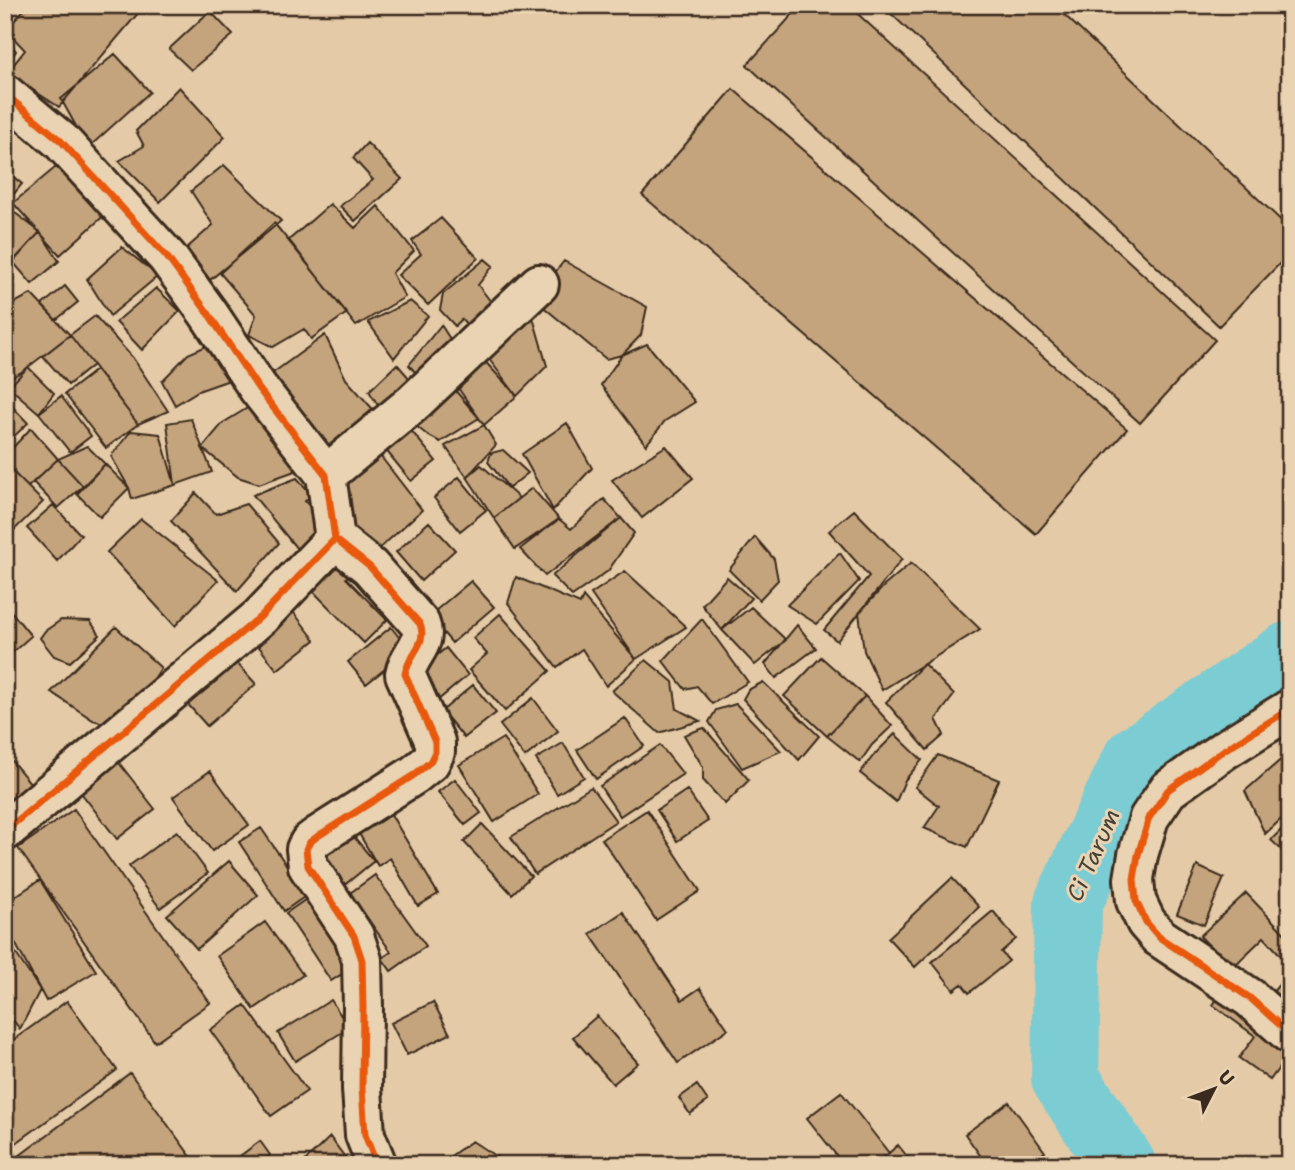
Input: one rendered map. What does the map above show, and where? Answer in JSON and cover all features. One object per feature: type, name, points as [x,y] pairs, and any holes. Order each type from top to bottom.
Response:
[{"type":"street","points":[[5,94],[61,141],[167,257],[258,388],[326,475],[335,539],[370,567],[420,624],[423,632],[422,640],[410,657],[405,674],[435,742],[435,752],[430,762],[318,836],[306,849],[308,866],[354,936],[362,960],[362,1089],[365,1135],[377,1165]]},
{"type":"street","points":[[326,475],[412,404],[539,284]]},
{"type":"street","points":[[5,831],[260,617],[335,539]]},
{"type":"street","points":[[1290,709],[1224,750],[1168,790],[1149,818],[1134,879],[1136,901],[1146,922],[1159,937],[1250,998],[1290,1034]]},
{"type":"building","points":[[28,5],[145,5],[59,107],[7,73],[25,50],[6,30]]},
{"type":"building","points":[[801,5],[848,5],[1215,340],[1140,423],[747,65]]},
{"type":"building","points":[[882,5],[1054,5],[1290,229],[1290,253],[1219,326]]},
{"type":"building","points":[[210,11],[233,35],[191,70],[169,49]]},
{"type":"building","points":[[5,36],[16,51],[5,67]]},
{"type":"building","points":[[115,54],[150,92],[88,148],[61,99]]},
{"type":"building","points":[[179,87],[225,137],[160,202],[119,161],[144,146],[136,131]]},
{"type":"building","points":[[733,89],[1127,429],[1036,534],[642,195]]},
{"type":"building","points":[[5,102],[26,120],[5,145]]},
{"type":"building","points":[[367,143],[402,179],[355,221],[340,206],[373,180],[353,158]]},
{"type":"building","points":[[224,165],[281,221],[210,280],[187,248],[213,225],[191,191]]},
{"type":"building","points":[[56,167],[108,212],[60,255],[13,203]]},
{"type":"building","points":[[5,170],[22,184],[5,205]]},
{"type":"building","points":[[330,204],[355,228],[378,206],[414,251],[392,273],[405,297],[356,326],[289,240]]},
{"type":"building","points":[[10,209],[40,232],[5,270],[5,214]]},
{"type":"building","points":[[441,218],[478,258],[428,305],[398,275],[421,254],[412,241]]},
{"type":"building","points":[[274,223],[347,313],[311,339],[304,329],[273,347],[249,335],[256,315],[220,273]]},
{"type":"building","points":[[40,232],[59,261],[32,284],[13,262]]},
{"type":"building","points":[[122,247],[158,276],[110,316],[87,279]]},
{"type":"building","points":[[485,259],[493,266],[478,285],[498,311],[471,330],[462,319],[455,326],[440,310],[443,294]]},
{"type":"building","points":[[564,261],[647,307],[641,335],[622,355],[606,359],[534,299]]},
{"type":"building","points":[[65,286],[78,302],[56,320],[42,305]]},
{"type":"building","points":[[156,288],[180,311],[142,350],[116,322]]},
{"type":"building","points":[[31,294],[70,335],[23,371],[5,381],[5,308]]},
{"type":"building","points":[[410,301],[428,316],[394,358],[368,322]]},
{"type":"building","points":[[530,307],[547,366],[517,396],[482,350]]},
{"type":"building","points":[[95,316],[133,358],[168,411],[138,424],[70,335]]},
{"type":"building","points":[[441,325],[457,350],[427,386],[409,365]]},
{"type":"building","points":[[70,335],[93,365],[68,385],[43,356]]},
{"type":"building","points":[[325,335],[346,379],[378,415],[324,461],[266,378]]},
{"type":"building","points":[[211,344],[238,377],[198,391],[175,405],[162,381],[188,354]]},
{"type":"building","points":[[647,344],[695,402],[665,421],[646,445],[601,385],[622,355]]},
{"type":"building","points":[[478,354],[517,396],[484,425],[451,378]]},
{"type":"building","points":[[397,364],[416,386],[385,416],[369,391]]},
{"type":"building","points":[[28,367],[54,393],[39,413],[9,387]]},
{"type":"building","points":[[96,370],[138,424],[106,448],[65,394]]},
{"type":"building","points":[[447,381],[479,418],[440,442],[415,425]]},
{"type":"building","points":[[61,396],[91,436],[70,452],[39,413]]},
{"type":"building","points":[[5,399],[28,423],[5,445]]},
{"type":"building","points":[[249,407],[306,467],[259,484],[238,477],[202,448],[223,423]]},
{"type":"building","points":[[191,419],[212,472],[175,485],[167,423]]},
{"type":"building","points":[[405,423],[436,461],[411,481],[380,443]]},
{"type":"building","points":[[567,423],[592,468],[553,510],[522,454]]},
{"type":"building","points":[[484,425],[496,445],[467,477],[445,446]]},
{"type":"building","points":[[31,428],[58,459],[28,487],[5,464],[5,456]]},
{"type":"building","points":[[131,431],[160,434],[175,485],[132,499],[129,488],[111,456]]},
{"type":"building","points":[[87,446],[105,464],[83,486],[58,459]]},
{"type":"building","points":[[666,446],[693,478],[642,518],[612,480]]},
{"type":"building","points":[[375,449],[422,510],[370,557],[347,534],[335,478]]},
{"type":"building","points":[[503,450],[528,473],[509,488],[488,462],[491,453]]},
{"type":"building","points":[[58,459],[83,486],[58,508],[33,482]]},
{"type":"building","points":[[5,464],[43,502],[5,539]]},
{"type":"building","points":[[105,464],[129,488],[100,517],[77,494]]},
{"type":"building","points":[[481,465],[519,498],[494,518],[467,477]]},
{"type":"building","points":[[459,477],[486,510],[460,531],[434,498]]},
{"type":"building","points":[[297,478],[312,495],[305,501],[331,532],[302,555],[253,495]]},
{"type":"building","points":[[532,488],[559,519],[515,549],[494,518]]},
{"type":"building","points":[[196,493],[216,514],[246,504],[279,543],[237,591],[171,521]]},
{"type":"building","points":[[604,499],[621,518],[545,576],[520,549],[559,519],[571,529]]},
{"type":"building","points":[[53,505],[81,535],[57,561],[27,528]]},
{"type":"building","points":[[854,510],[902,559],[837,641],[824,630],[869,576],[829,531]]},
{"type":"building","points":[[621,518],[634,533],[608,571],[572,596],[552,576]]},
{"type":"building","points":[[141,519],[218,580],[175,626],[107,552]]},
{"type":"building","points":[[429,522],[455,550],[421,581],[396,552]]},
{"type":"building","points":[[755,537],[774,559],[778,580],[759,600],[729,570]]},
{"type":"building","points":[[335,553],[353,571],[346,578],[387,620],[364,643],[304,582]]},
{"type":"building","points":[[840,553],[859,581],[817,624],[787,605]]},
{"type":"building","points":[[911,563],[980,629],[882,690],[864,651],[859,613],[884,586]]},
{"type":"building","points":[[625,571],[686,627],[636,659],[591,594]]},
{"type":"building","points":[[516,577],[580,604],[583,597],[636,659],[606,686],[582,649],[557,667],[508,603]]},
{"type":"building","points":[[727,577],[751,598],[722,630],[702,605]]},
{"type":"building","points":[[471,581],[494,607],[452,643],[429,616]]},
{"type":"building","points":[[5,604],[31,636],[5,659]]},
{"type":"building","points":[[751,607],[786,640],[755,665],[722,630]]},
{"type":"building","points":[[291,609],[315,640],[277,670],[253,639]]},
{"type":"building","points":[[500,614],[550,671],[505,711],[469,670],[487,654],[473,638]]},
{"type":"building","points":[[702,619],[748,682],[712,704],[697,686],[685,689],[663,661]]},
{"type":"building","points":[[61,620],[90,621],[100,635],[70,662],[54,656],[40,638]]},
{"type":"building","points":[[797,625],[816,648],[776,678],[765,664]]},
{"type":"building","points":[[116,627],[161,668],[141,699],[107,724],[93,720],[51,692]]},
{"type":"building","points":[[391,627],[409,650],[366,684],[348,662]]},
{"type":"building","points":[[446,648],[468,675],[437,701],[414,674]]},
{"type":"building","points":[[821,657],[865,696],[827,736],[784,696]]},
{"type":"building","points":[[234,660],[256,684],[207,726],[185,701]]},
{"type":"building","points":[[646,660],[673,682],[677,709],[700,721],[659,733],[612,691]]},
{"type":"building","points":[[924,664],[954,695],[936,719],[944,735],[927,750],[886,702]]},
{"type":"building","points":[[763,682],[819,736],[799,760],[743,699],[748,690]]},
{"type":"building","points":[[473,685],[496,713],[464,738],[442,711]]},
{"type":"building","points":[[865,696],[892,726],[872,745],[860,762],[827,736]]},
{"type":"building","points":[[533,698],[558,731],[525,757],[500,725]]},
{"type":"building","points":[[736,704],[781,751],[742,768],[709,722],[716,710]]},
{"type":"building","points":[[625,718],[644,746],[596,779],[577,750]]},
{"type":"building","points":[[704,728],[749,780],[725,804],[703,780],[703,767],[684,735]]},
{"type":"building","points":[[895,734],[922,760],[905,780],[896,802],[860,773]]},
{"type":"building","points":[[503,738],[538,794],[494,822],[459,765]]},
{"type":"building","points":[[563,743],[584,777],[557,794],[536,759]]},
{"type":"building","points":[[660,745],[683,774],[620,816],[600,786]]},
{"type":"building","points":[[5,753],[37,791],[5,815]]},
{"type":"building","points":[[113,755],[155,809],[117,839],[75,785]]},
{"type":"building","points":[[938,755],[999,780],[967,847],[924,828],[939,806],[915,787]]},
{"type":"building","points":[[1285,756],[1290,762],[1290,811],[1265,834],[1245,791]]},
{"type":"building","points":[[210,771],[249,825],[212,851],[173,797]]},
{"type":"building","points":[[455,779],[481,813],[465,825],[438,792]]},
{"type":"building","points":[[591,787],[616,821],[535,874],[511,837]]},
{"type":"building","points":[[687,790],[708,821],[677,841],[657,810]]},
{"type":"building","points":[[386,806],[438,894],[418,906],[390,858],[378,866],[354,825]]},
{"type":"building","points":[[74,809],[210,1003],[155,1042],[18,848]]},
{"type":"building","points":[[647,810],[700,891],[656,920],[602,839]]},
{"type":"building","points":[[1290,822],[1290,858],[1271,840]]},
{"type":"building","points":[[482,824],[531,876],[512,894],[464,842]]},
{"type":"building","points":[[346,827],[374,861],[342,887],[314,852]]},
{"type":"building","points":[[261,828],[307,895],[284,911],[239,842]]},
{"type":"building","points":[[177,831],[208,873],[160,908],[129,866]]},
{"type":"building","points":[[229,861],[258,895],[197,949],[167,915]]},
{"type":"building","points":[[1197,866],[1224,878],[1204,925],[1177,914]]},
{"type":"building","points":[[375,875],[426,946],[391,971],[382,958],[391,952],[350,893]]},
{"type":"building","points":[[952,878],[979,907],[915,967],[888,938]]},
{"type":"building","points":[[40,880],[96,971],[46,1001],[5,924],[5,903]]},
{"type":"building","points":[[1246,893],[1290,939],[1290,957],[1286,961],[1264,937],[1231,969],[1200,936]]},
{"type":"building","points":[[308,898],[354,966],[331,981],[286,913]]},
{"type":"building","points":[[993,911],[1016,939],[1001,952],[1009,961],[969,993],[962,984],[954,990],[932,962]]},
{"type":"building","points":[[623,912],[682,1000],[700,988],[728,1029],[678,1063],[590,934]]},
{"type":"building","points":[[265,922],[303,975],[254,1009],[217,956]]},
{"type":"building","points":[[5,937],[40,990],[20,1029],[5,1011]]},
{"type":"building","points":[[1290,971],[1290,1007],[1272,993]]},
{"type":"building","points":[[1221,993],[1290,1042],[1290,1053],[1270,1080],[1239,1058],[1255,1036],[1213,1005]]},
{"type":"building","points":[[331,1000],[349,1028],[295,1061],[278,1033]]},
{"type":"building","points":[[67,1001],[117,1070],[5,1151],[5,1046]]},
{"type":"building","points":[[433,1002],[450,1034],[407,1055],[391,1023]]},
{"type":"building","points":[[245,1005],[307,1091],[271,1116],[210,1030]]},
{"type":"building","points":[[597,1016],[638,1063],[613,1084],[573,1037]]},
{"type":"building","points":[[130,1073],[197,1165],[7,1165]]},
{"type":"building","points":[[697,1085],[708,1101],[690,1114],[679,1098]]},
{"type":"building","points":[[841,1092],[889,1153],[873,1165],[844,1165],[807,1118]]},
{"type":"building","points":[[1009,1102],[1045,1152],[1027,1165],[987,1165],[965,1134]]},
{"type":"building","points":[[330,1137],[344,1156],[338,1165],[301,1165]]},
{"type":"building","points":[[260,1141],[270,1155],[258,1165],[228,1165]]},
{"type":"building","points":[[472,1141],[509,1165],[438,1165]]},
{"type":"building","points":[[898,1145],[914,1165],[873,1165],[889,1153]]},
{"type":"waterway","name":"Ci Tarum","points":[[1122,1165],[1065,1078],[1068,903],[1137,759],[1290,655]]},
{"type":"cycle path","points":[[5,94],[61,141],[167,257],[258,388],[326,475],[335,539],[370,567],[420,624],[422,637],[405,674],[435,742],[435,752],[430,762],[318,836],[306,849],[308,866],[354,936],[362,960],[362,1089],[365,1135],[377,1165]]},
{"type":"cycle path","points":[[5,831],[260,617],[335,539]]},
{"type":"cycle path","points":[[1290,709],[1224,750],[1168,790],[1149,818],[1134,879],[1136,901],[1146,922],[1159,937],[1250,998],[1290,1034]]}]
